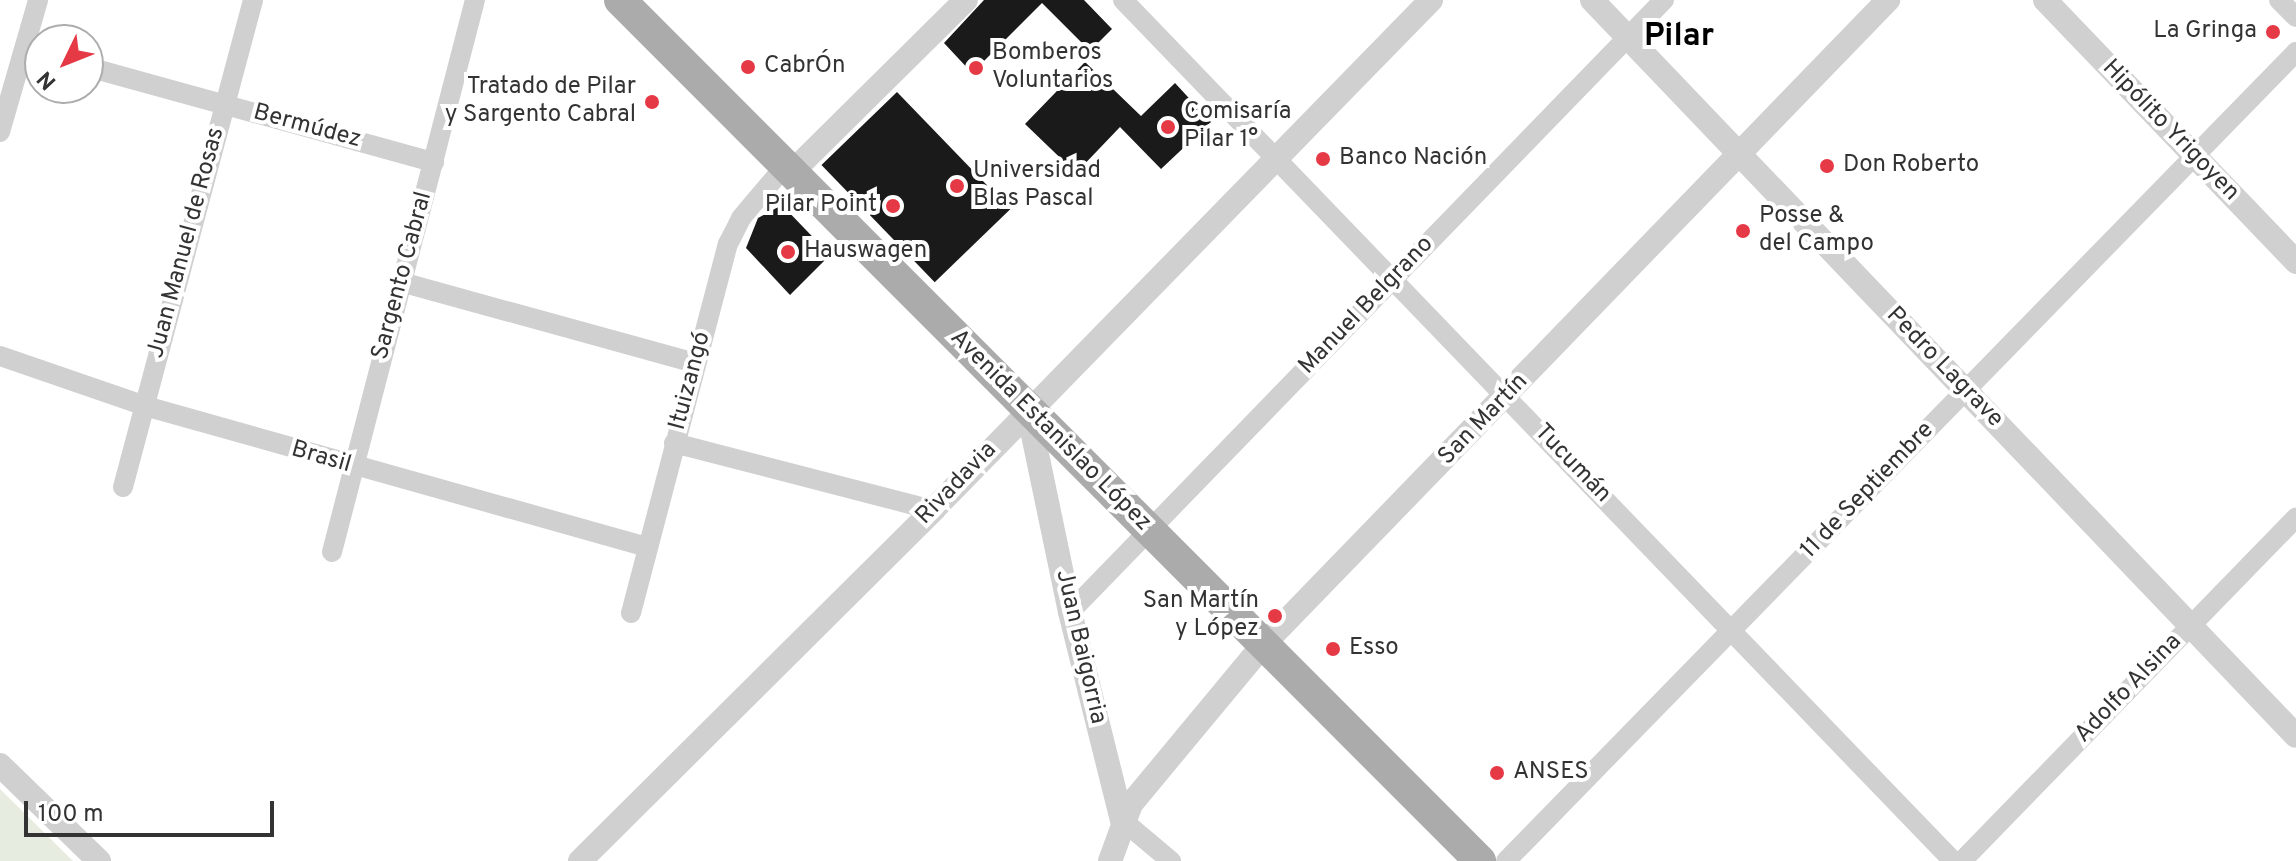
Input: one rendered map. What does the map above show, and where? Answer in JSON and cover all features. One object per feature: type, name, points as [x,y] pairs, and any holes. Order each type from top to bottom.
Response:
[{"type":"main road","name":"Avenida Estanislao López","points":[[620,0],[1480,861]]},
{"type":"street","points":[[35,24],[38,0]]},
{"type":"street","name":"Juan Manuel de Rosas","points":[[123,487],[253,0]]},
{"type":"street","name":"Sargento Cabral","points":[[332,552],[475,0]]},
{"type":"street","name":"Ituizangó","points":[[631,613],[674,443],[734,229],[788,170],[966,0]]},
{"type":"street","name":"Tucumán","points":[[1123,0],[1953,861]]},
{"type":"street","name":"Rivadavia","points":[[580,861],[933,510],[1431,0]]},
{"type":"street","name":"Pedro Lagrave","points":[[1592,0],[2296,736]]},
{"type":"street","name":"Manuel Belgrano","points":[[1070,612],[1664,0]]},
{"type":"street","name":"San Martín","points":[[1110,861],[1122,820],[1262,646],[1888,0]]},
{"type":"street","name":"Hipólito Yrigoyen","points":[[2045,0],[2296,262]]},
{"type":"street","points":[[2279,0],[2296,17]]},
{"type":"street","name":"11 de Septiembre","points":[[1506,861],[2296,52]]},
{"type":"street","name":"Bermúdez","points":[[104,71],[434,162]]},
{"type":"street","points":[[0,132],[24,72]]},
{"type":"street","points":[[401,282],[696,363]]},
{"type":"street","name":"Brasil","points":[[0,356],[145,406],[353,467],[647,547]]},
{"type":"street","name":"Juan Baigorria","points":[[1028,411],[1070,612],[1122,820]]},
{"type":"street","points":[[674,443],[933,510]]},
{"type":"street","name":"Adolfo Alsina","points":[[1962,861],[2296,517]]},
{"type":"street","points":[[0,765],[99,861]]},
{"type":"street","points":[[1122,820],[1171,861]]},
{"type":"shaded area","points":[[0,789],[73,861],[0,861]]},
{"type":"building","points":[[984,0],[1084,0],[1112,29],[1090,51],[1042,3],[972,73],[944,43]]},
{"type":"building","points":[[1085,62],[1141,116],[1175,83],[1211,122],[1161,169],[1120,127],[1076,173],[1025,124]]},
{"type":"building","points":[[897,92],[1010,209],[935,282],[821,165]]},
{"type":"building","name":"Hauswagen","points":[[782,205],[830,255],[790,295],[746,248],[758,218]]},
{"type":"place","name":"La Gringa","points":[[2273,32]]},
{"type":"place","name":"CabrÓn","points":[[748,67]]},
{"type":"place","name":"Bomberos Voluntarios","points":[[976,68]]},
{"type":"place","name":"Tratado de Pilar y Sargento Cabral","points":[[652,102]]},
{"type":"place","name":"Comisaría Pilar 1°","points":[[1168,127]]},
{"type":"place","name":"Banco Nación","points":[[1323,159]]},
{"type":"place","name":"Don Roberto","points":[[1827,166]]},
{"type":"place","name":"Universidad Blas Pascal","points":[[957,186]]},
{"type":"place","name":"Pilar Point","points":[[893,206]]},
{"type":"place","name":"Posse & del Campo","points":[[1743,231]]},
{"type":"place","name":"Hauswagen","points":[[788,252]]},
{"type":"place","name":"San Martín y López","points":[[1275,616]]},
{"type":"place","name":"Esso","points":[[1333,649]]},
{"type":"place","name":"ANSES","points":[[1497,773]]},
{"type":"district","name":"Pilar","points":[[1679,37]]}]
